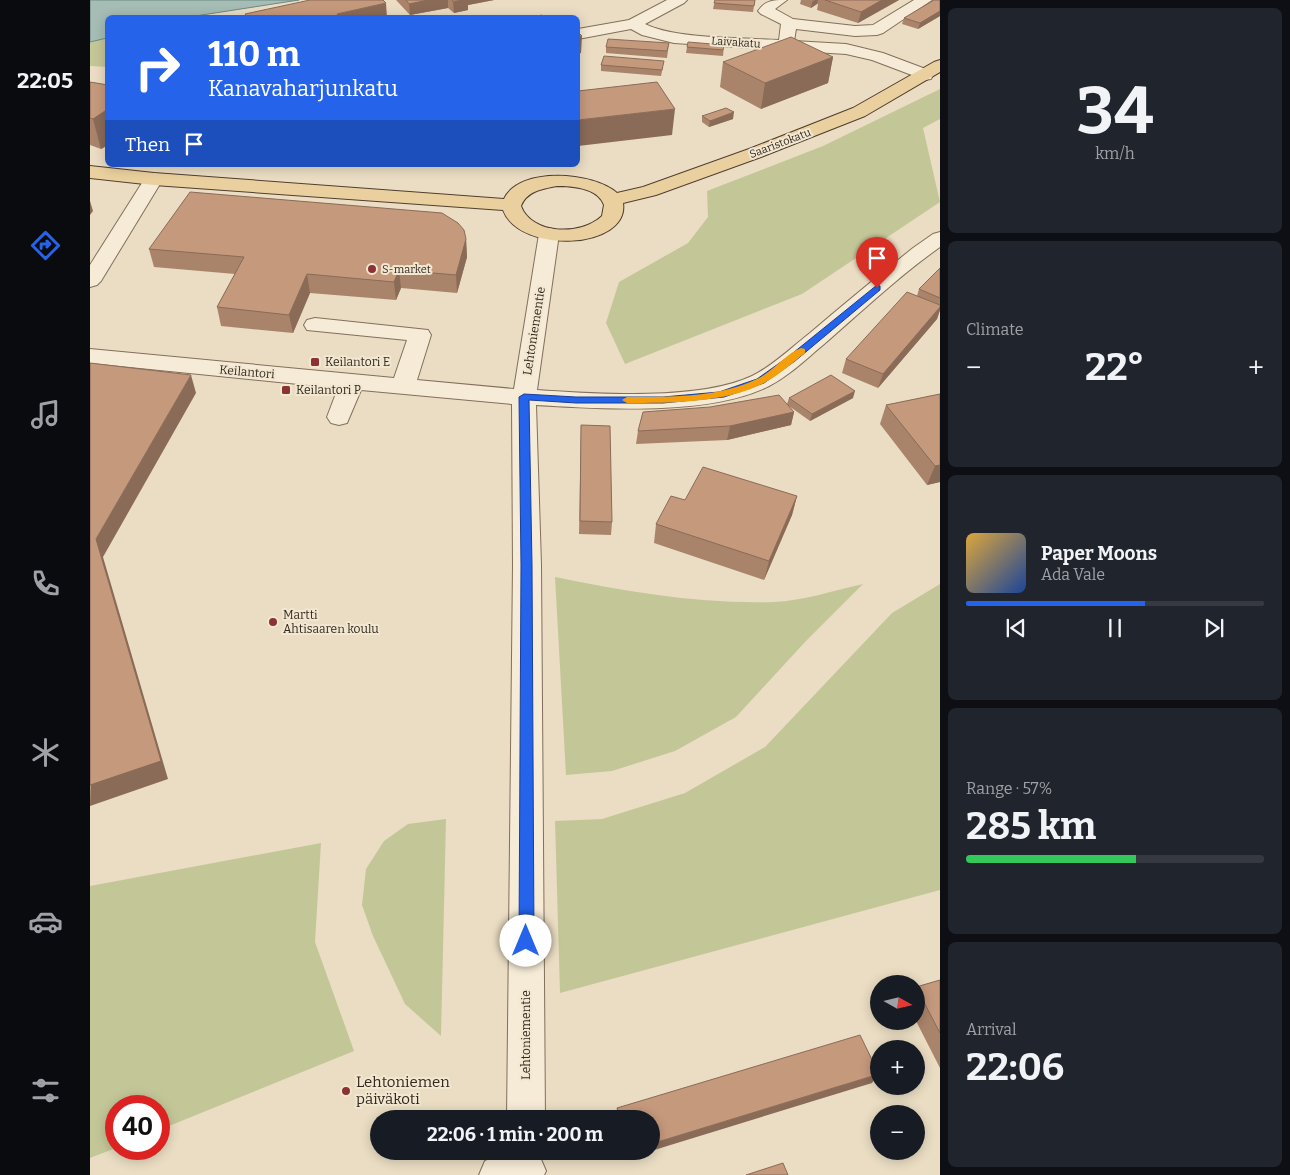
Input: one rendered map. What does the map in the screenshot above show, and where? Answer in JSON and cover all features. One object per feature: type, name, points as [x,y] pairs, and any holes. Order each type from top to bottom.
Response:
[{"type":"main road","name":"Saaristokatu","points":[[612,200],[649,191],[850,115],[932,70]]},
{"type":"main road","points":[[90,172],[154,179],[511,205]]},
{"type":"main road","points":[[557,180],[578,182],[597,187],[612,200],[614,208],[612,217],[605,224],[594,230],[565,235],[549,234],[524,226],[516,220],[511,205],[514,197],[521,190],[543,182],[557,180]]},
{"type":"street","points":[[580,34],[633,24],[679,0]]},
{"type":"street","points":[[779,0],[768,7],[766,12],[784,19],[789,24],[855,31],[877,30],[924,0]]},
{"type":"street","name":"Laivakatu","points":[[633,24],[648,32],[674,38],[846,49],[932,70]]},
{"type":"street","points":[[787,46],[789,24]]},
{"type":"street","points":[[90,281],[154,179]]},
{"type":"street","name":"Lehtoniementie","points":[[526,1110],[527,565],[524,397],[549,234]]},
{"type":"street","name":"Keilantori","points":[[90,356],[524,397],[576,400],[663,400],[720,395],[761,381],[792,359],[920,252],[940,238]]},
{"type":"street","points":[[315,325],[420,334],[403,386]]},
{"type":"street","points":[[339,417],[352,381]]},
{"type":"green space","points":[[105,38],[105,67],[90,66],[90,42]]},
{"type":"green space","points":[[940,89],[940,119],[923,128],[940,202],[802,294],[625,364],[606,323],[619,282],[688,243],[708,217],[707,191],[823,146]]},
{"type":"green space","points":[[555,577],[609,588],[664,596],[746,602],[796,600],[863,584],[805,642],[736,717],[675,751],[612,771],[566,775]]},
{"type":"green space","points":[[940,584],[940,890],[560,993],[555,821],[602,819],[685,793],[765,747],[892,613]]},
{"type":"green space","points":[[446,819],[441,1036],[405,1004],[373,936],[362,905],[366,869],[384,841],[408,824]]},
{"type":"green space","points":[[321,843],[315,942],[354,1051],[170,1126],[170,1095],[105,1095],[105,1152],[90,1158],[90,886]]},
{"type":"water","points":[[90,0],[299,0],[202,15],[105,15],[105,38],[90,42]]},
{"type":"building","points":[[310,0],[383,0],[386,3],[338,15],[245,14]]},
{"type":"building","points":[[406,0],[428,0],[409,4]]},
{"type":"building","points":[[715,0],[755,0],[754,6],[714,3]]},
{"type":"building","points":[[825,0],[882,0],[861,12]]},
{"type":"building","points":[[934,0],[940,0],[940,11],[920,23],[904,18]]},
{"type":"building","points":[[791,37],[833,57],[765,83],[723,62]]},
{"type":"building","points":[[608,39],[669,43],[667,51],[606,47]]},
{"type":"building","points":[[688,42],[724,45],[723,50],[687,47]]},
{"type":"building","points":[[604,56],[664,61],[662,70],[601,65]]},
{"type":"building","points":[[90,82],[105,84],[105,111],[93,119],[90,118]]},
{"type":"building","points":[[657,82],[675,109],[580,120],[580,91]]},
{"type":"building","points":[[726,108],[734,112],[710,121],[702,116]]},
{"type":"building","points":[[190,192],[442,213],[458,223],[464,230],[466,239],[456,275],[399,270],[394,282],[307,274],[289,315],[217,307],[244,257],[149,249]]},
{"type":"building","points":[[940,268],[940,298],[919,289]]},
{"type":"building","points":[[907,292],[940,305],[940,307],[883,374],[846,359]]},
{"type":"building","points":[[90,363],[191,375],[96,539],[161,761],[90,785]]},
{"type":"building","points":[[831,375],[855,391],[812,414],[789,398]]},
{"type":"building","points":[[940,394],[940,465],[935,466],[886,405]]},
{"type":"building","points":[[779,395],[794,412],[730,426],[638,431],[643,412],[710,407]]},
{"type":"building","points":[[581,425],[610,426],[612,522],[580,521]]},
{"type":"building","points":[[703,467],[797,496],[769,561],[656,524],[671,496],[685,500]]},
{"type":"building","points":[[940,980],[940,1033],[925,1004],[925,984]]},
{"type":"building","points":[[860,1035],[870,1056],[870,1077],[660,1141],[660,1110],[618,1110],[617,1108]]},
{"type":"building","points":[[783,1163],[788,1175],[746,1175]]},
{"type":"slow traffic","points":[[627,400],[663,400],[720,395],[761,381],[801,351]]},
{"type":"place","name":"S-market","points":[[372,269]]},
{"type":"place","name":"Keilantori E","points":[[315,362]]},
{"type":"place","name":"Keilantori P","points":[[286,390]]},
{"type":"place","name":"Martti Ahtisaaren koulu","points":[[273,622]]},
{"type":"place","name":"Lehtoniemen päiväkoti","points":[[346,1091]]},
{"type":"route","points":[[526,941],[527,565],[524,397],[576,400],[663,400],[720,395],[761,381],[792,359],[877,288]]}]
